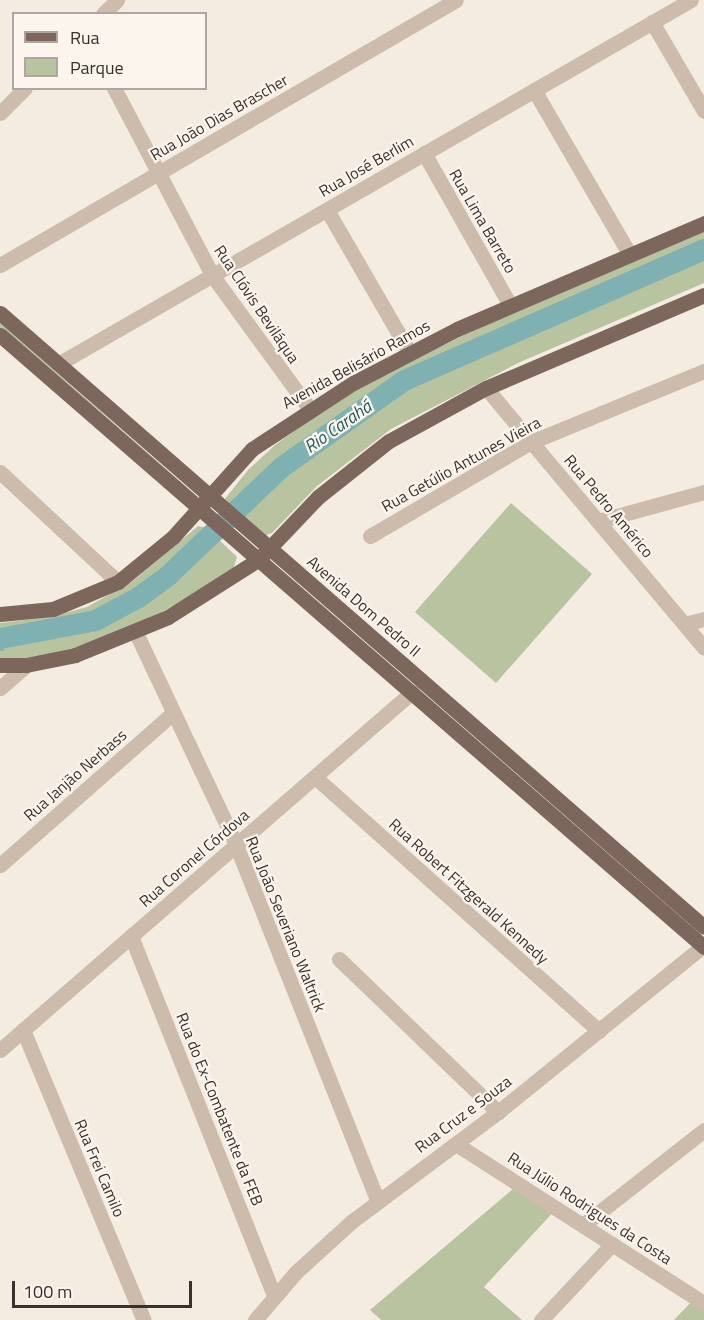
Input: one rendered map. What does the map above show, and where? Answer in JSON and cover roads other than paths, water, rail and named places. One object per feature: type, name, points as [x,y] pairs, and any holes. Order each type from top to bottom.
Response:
[{"type":"main road","name":"Avenida Belisário Ramos","points":[[0,614],[54,609],[118,582],[155,555],[208,504],[252,449],[309,408],[410,353],[510,305],[704,223]]},
{"type":"main road","points":[[0,665],[26,665],[75,656],[136,633],[202,599],[260,560],[318,497],[359,461],[421,422],[486,388],[704,295]]},
{"type":"main road","name":"Avenida Dom Pedro II","points":[[0,313],[208,504]]},
{"type":"main road","name":"Avenida Dom Pedro II","points":[[0,335],[246,537],[270,548],[704,927]]},
{"type":"main road","name":"Avenida Dom Pedro II","points":[[246,537],[260,560],[704,946]]},
{"type":"street","points":[[105,12],[117,0]]},
{"type":"street","name":"Rua João Dias Brascher","points":[[0,265],[456,0]]},
{"type":"street","name":"Rua José Berlim","points":[[58,364],[691,0]]},
{"type":"street","points":[[652,22],[704,111]]},
{"type":"street","points":[[0,113],[23,90]]},
{"type":"street","name":"Rua Clóvis Beviláqua","points":[[115,90],[212,275],[309,408]]},
{"type":"street","points":[[534,90],[630,255]]},
{"type":"street","name":"Rua Lima Barreto","points":[[424,153],[510,305]]},
{"type":"street","points":[[327,210],[410,353]]},
{"type":"street","name":"Rua Getúlio Antunes Vieira","points":[[370,536],[531,442],[704,371]]},
{"type":"street","name":"Rua Pedro Américo","points":[[486,388],[704,648]]},
{"type":"street","points":[[0,472],[118,582]]},
{"type":"street","points":[[598,521],[704,492]]},
{"type":"street","points":[[684,624],[704,619]]},
{"type":"street","name":"Rua João Severiano Waltrick","points":[[136,633],[236,845],[378,1201]]},
{"type":"street","points":[[0,688],[26,665]]},
{"type":"street","name":"Rua Coronel Córdova","points":[[0,1050],[412,692]]},
{"type":"street","name":"Rua Janjão Nerbass","points":[[0,865],[173,713]]},
{"type":"street","name":"Rua Robert Fitzgerald Kennedy","points":[[315,777],[599,1031]]},
{"type":"street","name":"Rua do Ex-Combatente da FEB","points":[[131,936],[274,1295]]},
{"type":"street","name":"Rua Cruz e Souza","points":[[255,1320],[274,1295],[323,1245],[498,1112],[704,946]]},
{"type":"street","points":[[339,959],[498,1112]]},
{"type":"street","name":"Rua Frei Camilo","points":[[23,1030],[144,1320]]},
{"type":"street","points":[[583,1225],[703,1133]]},
{"type":"street","name":"Rua Júlio Rodrigues da Costa","points":[[456,1144],[704,1303]]},
{"type":"street","points":[[541,1320],[612,1244]]},
{"type":"waterway","name":"Rio Carahá","points":[[0,638],[95,620],[138,597],[168,575],[281,467],[404,380],[704,249]]},
{"type":"waterway","points":[[2,649],[3,638]]}]
